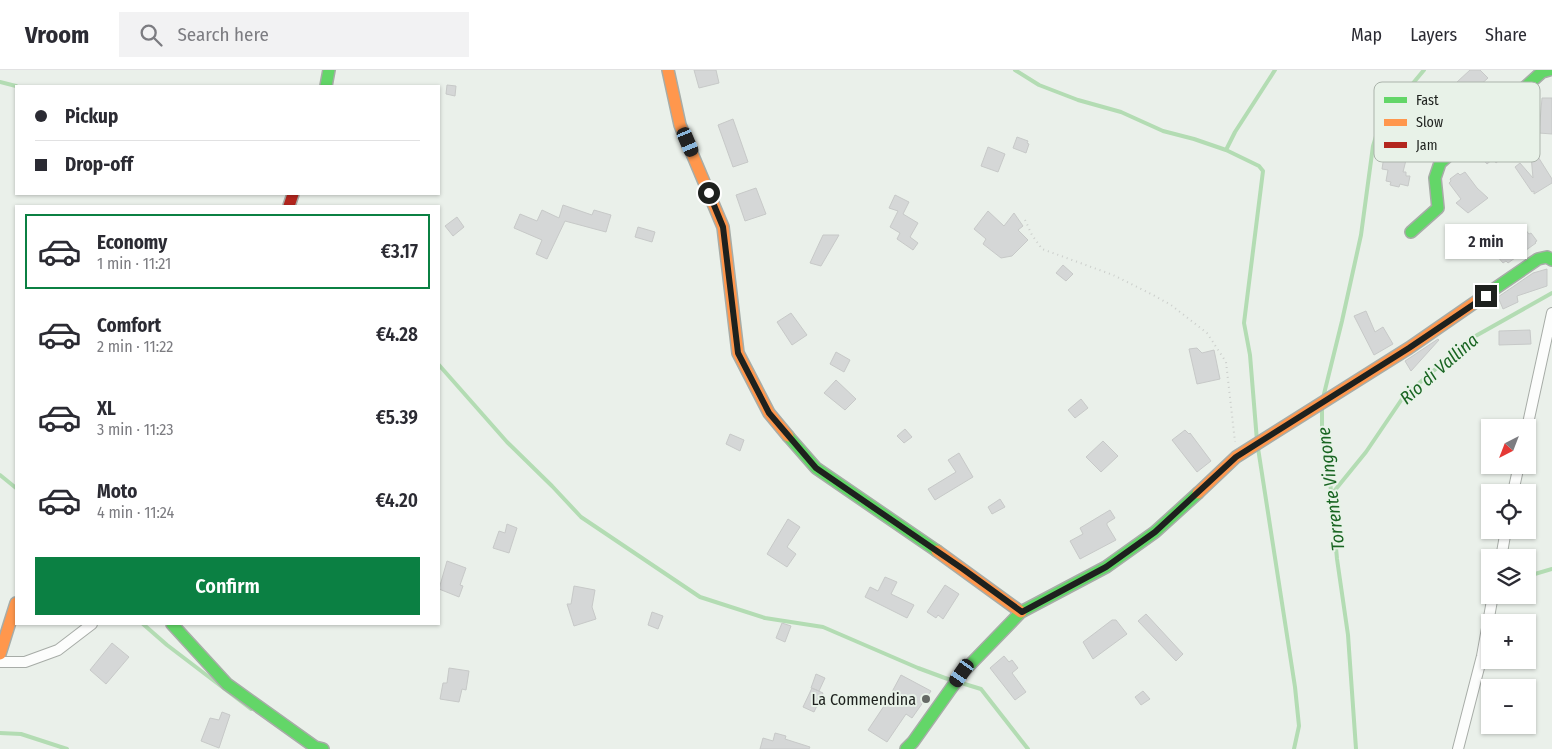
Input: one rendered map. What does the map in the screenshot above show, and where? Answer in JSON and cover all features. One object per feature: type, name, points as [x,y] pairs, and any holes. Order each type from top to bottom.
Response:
[{"type":"street","points":[[326,85],[329,70]]},
{"type":"street","points":[[668,70],[680,125],[723,227],[738,353],[769,413],[816,468],[1022,612]]},
{"type":"street","points":[[1531,82],[1542,72],[1549,70]]},
{"type":"street","points":[[1411,232],[1438,208],[1435,178],[1441,162]]},
{"type":"street","points":[[906,749],[962,673],[1022,612],[1106,567],[1155,532],[1236,457],[1409,348],[1538,259],[1548,257],[1552,260]]},
{"type":"street","points":[[1529,419],[1552,313]]},
{"type":"street","points":[[1458,749],[1482,656],[1491,604]]},
{"type":"street","points":[[0,654],[15,606]]},
{"type":"street","points":[[0,662],[25,662],[58,650],[91,625]]},
{"type":"street","points":[[173,625],[228,684],[315,748],[322,749]]},
{"type":"path","points":[[1025,220],[1032,236],[1042,249],[1113,275],[1153,295],[1171,305],[1207,333],[1226,362],[1236,457]]},
{"type":"building","points":[[694,70],[716,70],[719,83],[699,88]]},
{"type":"building","points":[[1470,70],[1480,70],[1488,78],[1484,82],[1457,82]]},
{"type":"building","points":[[447,85],[456,86],[455,96],[446,94]]},
{"type":"building","points":[[1542,98],[1552,98],[1552,134],[1540,133]]},
{"type":"building","points":[[733,119],[748,162],[733,167],[718,125]]},
{"type":"building","points":[[1017,137],[1028,141],[1026,153],[1013,148]]},
{"type":"building","points":[[988,147],[1005,154],[998,172],[981,166]]},
{"type":"building","points":[[1540,160],[1552,179],[1552,183],[1534,194],[1534,191],[1532,192],[1515,167],[1520,163],[1533,178],[1532,162],[1540,162]]},
{"type":"building","points":[[1383,162],[1406,162],[1403,172],[1406,172],[1406,176],[1410,176],[1408,186],[1400,184],[1399,187],[1390,185],[1391,182],[1386,181],[1388,170],[1382,169]]},
{"type":"building","points":[[1465,172],[1477,188],[1488,198],[1468,213],[1456,203],[1461,199],[1449,183],[1450,179],[1458,173],[1460,175]]},
{"type":"building","points":[[756,188],[766,214],[745,221],[736,195]]},
{"type":"building","points":[[895,195],[909,202],[903,214],[918,223],[910,237],[918,243],[913,250],[897,239],[900,233],[890,227],[898,211],[889,208]]},
{"type":"building","points":[[563,205],[592,215],[594,210],[611,215],[606,232],[565,221],[547,259],[536,254],[542,240],[514,228],[520,214],[537,221],[542,210],[559,218]]},
{"type":"building","points":[[988,211],[1004,226],[1014,213],[1023,226],[1018,230],[1028,240],[1012,256],[1001,258],[983,244],[986,239],[974,229]]},
{"type":"building","points":[[457,217],[464,227],[453,236],[445,226]]},
{"type":"building","points":[[638,227],[655,232],[652,242],[635,237]]},
{"type":"building","points":[[1524,228],[1529,234],[1531,233],[1537,241],[1536,243],[1508,263],[1506,261],[1503,263],[1497,256],[1501,253],[1497,247]]},
{"type":"building","points":[[823,235],[839,235],[821,266],[810,263]]},
{"type":"building","points":[[1063,265],[1073,274],[1066,281],[1056,273]]},
{"type":"building","points":[[1547,269],[1547,286],[1517,296],[1518,302],[1503,309],[1498,297],[1533,273]]},
{"type":"building","points":[[1366,311],[1375,332],[1383,327],[1393,344],[1374,355],[1354,316]]},
{"type":"building","points":[[791,313],[807,335],[792,345],[777,322]]},
{"type":"building","points":[[1530,330],[1531,344],[1499,345],[1499,331]]},
{"type":"building","points":[[1439,340],[1411,371],[1405,361]]},
{"type":"building","points":[[1197,348],[1202,353],[1214,350],[1220,379],[1197,384],[1189,349]]},
{"type":"building","points":[[836,352],[850,360],[844,372],[830,364]]},
{"type":"building","points":[[836,380],[856,399],[845,410],[824,393]]},
{"type":"building","points":[[1081,399],[1088,408],[1075,418],[1068,410]]},
{"type":"building","points":[[905,429],[912,437],[904,443],[897,436]]},
{"type":"building","points":[[1185,430],[1190,433],[1211,461],[1197,472],[1172,440]]},
{"type":"building","points":[[730,434],[744,440],[740,451],[726,444]]},
{"type":"building","points":[[1103,441],[1118,456],[1101,472],[1086,457]]},
{"type":"building","points":[[959,453],[973,477],[935,500],[928,489],[956,472],[948,460]]},
{"type":"building","points":[[1000,499],[1005,507],[992,514],[988,507]]},
{"type":"building","points":[[1110,510],[1115,518],[1107,523],[1107,525],[1116,540],[1080,559],[1070,541],[1083,534],[1080,528]]},
{"type":"building","points":[[788,519],[800,527],[787,547],[796,554],[787,567],[767,554]]},
{"type":"building","points":[[507,524],[517,528],[509,553],[493,548],[499,531],[505,533]]},
{"type":"building","points":[[447,561],[466,568],[460,585],[463,586],[459,597],[440,589]]},
{"type":"building","points":[[885,577],[897,582],[891,594],[914,605],[907,618],[865,597],[870,587],[878,591]]},
{"type":"building","points":[[945,585],[959,594],[943,619],[938,615],[936,618],[927,612]]},
{"type":"building","points":[[574,586],[595,590],[592,607],[596,619],[574,626],[567,604],[571,604]]},
{"type":"building","points":[[652,612],[663,616],[658,629],[648,625]]},
{"type":"building","points":[[1146,614],[1183,654],[1176,661],[1138,621]]},
{"type":"building","points":[[1112,620],[1116,620],[1127,634],[1093,659],[1083,642]]},
{"type":"building","points":[[782,623],[791,626],[785,642],[776,638]]},
{"type":"building","points":[[112,643],[129,657],[106,684],[90,670]]},
{"type":"building","points":[[1004,656],[1009,662],[1012,660],[1018,668],[1012,673],[1026,692],[1015,700],[990,668]]},
{"type":"building","points":[[449,668],[469,671],[466,690],[462,689],[459,702],[440,699],[443,683],[447,683]]},
{"type":"building","points":[[816,674],[825,678],[819,691],[811,688]]},
{"type":"building","points":[[901,675],[931,691],[912,718],[906,714],[887,742],[868,730],[886,703]]},
{"type":"building","points":[[812,688],[823,693],[814,712],[803,707]]},
{"type":"building","points":[[1143,691],[1150,699],[1141,705],[1135,697]]},
{"type":"building","points":[[222,712],[230,715],[219,748],[201,741],[210,718],[219,720]]},
{"type":"building","points":[[775,733],[786,736],[785,739],[810,747],[809,749],[760,749],[763,738],[773,741]]},
{"type":"waterway","points":[[1015,70],[1039,85],[1078,100],[1121,112],[1163,131],[1226,150],[1259,166],[1263,171],[1244,323],[1250,355],[1257,441]]},
{"type":"waterway","points":[[1226,150],[1235,132],[1275,70]]},
{"type":"waterway","name":"Torrente Vingone","points":[[1414,82],[1424,70]]},
{"type":"waterway","points":[[0,82],[15,86]]},
{"type":"waterway","name":"Torrente Vingone","points":[[1323,398],[1361,235],[1374,143]]},
{"type":"waterway","name":"Rio di Vallina","points":[[1331,495],[1366,452],[1404,396],[1472,338],[1552,293]]},
{"type":"waterway","points":[[440,366],[507,442],[581,517],[700,597],[765,618],[823,627],[918,668],[981,689],[1028,749]]},
{"type":"waterway","name":"Torrente Vingone","points":[[1322,407],[1322,438],[1329,469],[1337,559],[1348,635],[1356,749]]},
{"type":"waterway","points":[[1258,448],[1295,687],[1299,726],[1294,749]]},
{"type":"waterway","points":[[0,475],[15,487]]},
{"type":"waterway","points":[[1536,574],[1552,569]]},
{"type":"waterway","points":[[144,625],[167,645],[251,709]]},
{"type":"waterway","points":[[0,733],[21,734],[67,749]]},
{"type":"traffic: fast","points":[[326,85],[329,70]]},
{"type":"traffic: fast","points":[[1531,82],[1542,72],[1549,70]]},
{"type":"traffic: fast","points":[[1411,232],[1438,208],[1435,178],[1441,162]]},
{"type":"traffic: fast","points":[[1487,294],[1538,259],[1547,257],[1552,260]]},
{"type":"traffic: fast","points":[[788,436],[816,468],[937,551]]},
{"type":"traffic: fast","points":[[906,749],[962,673],[1021,612],[1106,567],[1155,532],[1198,493]]},
{"type":"traffic: fast","points":[[173,625],[227,684],[315,747],[323,749]]},
{"type":"traffic: slow","points":[[668,70],[680,125],[723,227],[738,353],[769,413],[788,436]]},
{"type":"traffic: slow","points":[[1198,493],[1236,457],[1409,348],[1487,294]]},
{"type":"traffic: slow","points":[[937,551],[1021,612]]},
{"type":"traffic: slow","points":[[0,654],[15,606]]},
{"type":"traffic: jam","points":[[289,205],[293,195]]},
{"type":"place","name":"La Commendina","points":[[926,699]]},
{"type":"route","points":[[709,193],[723,227],[738,353],[769,413],[816,468],[1022,612],[1106,567],[1155,532],[1236,457],[1409,348],[1486,296]]}]
